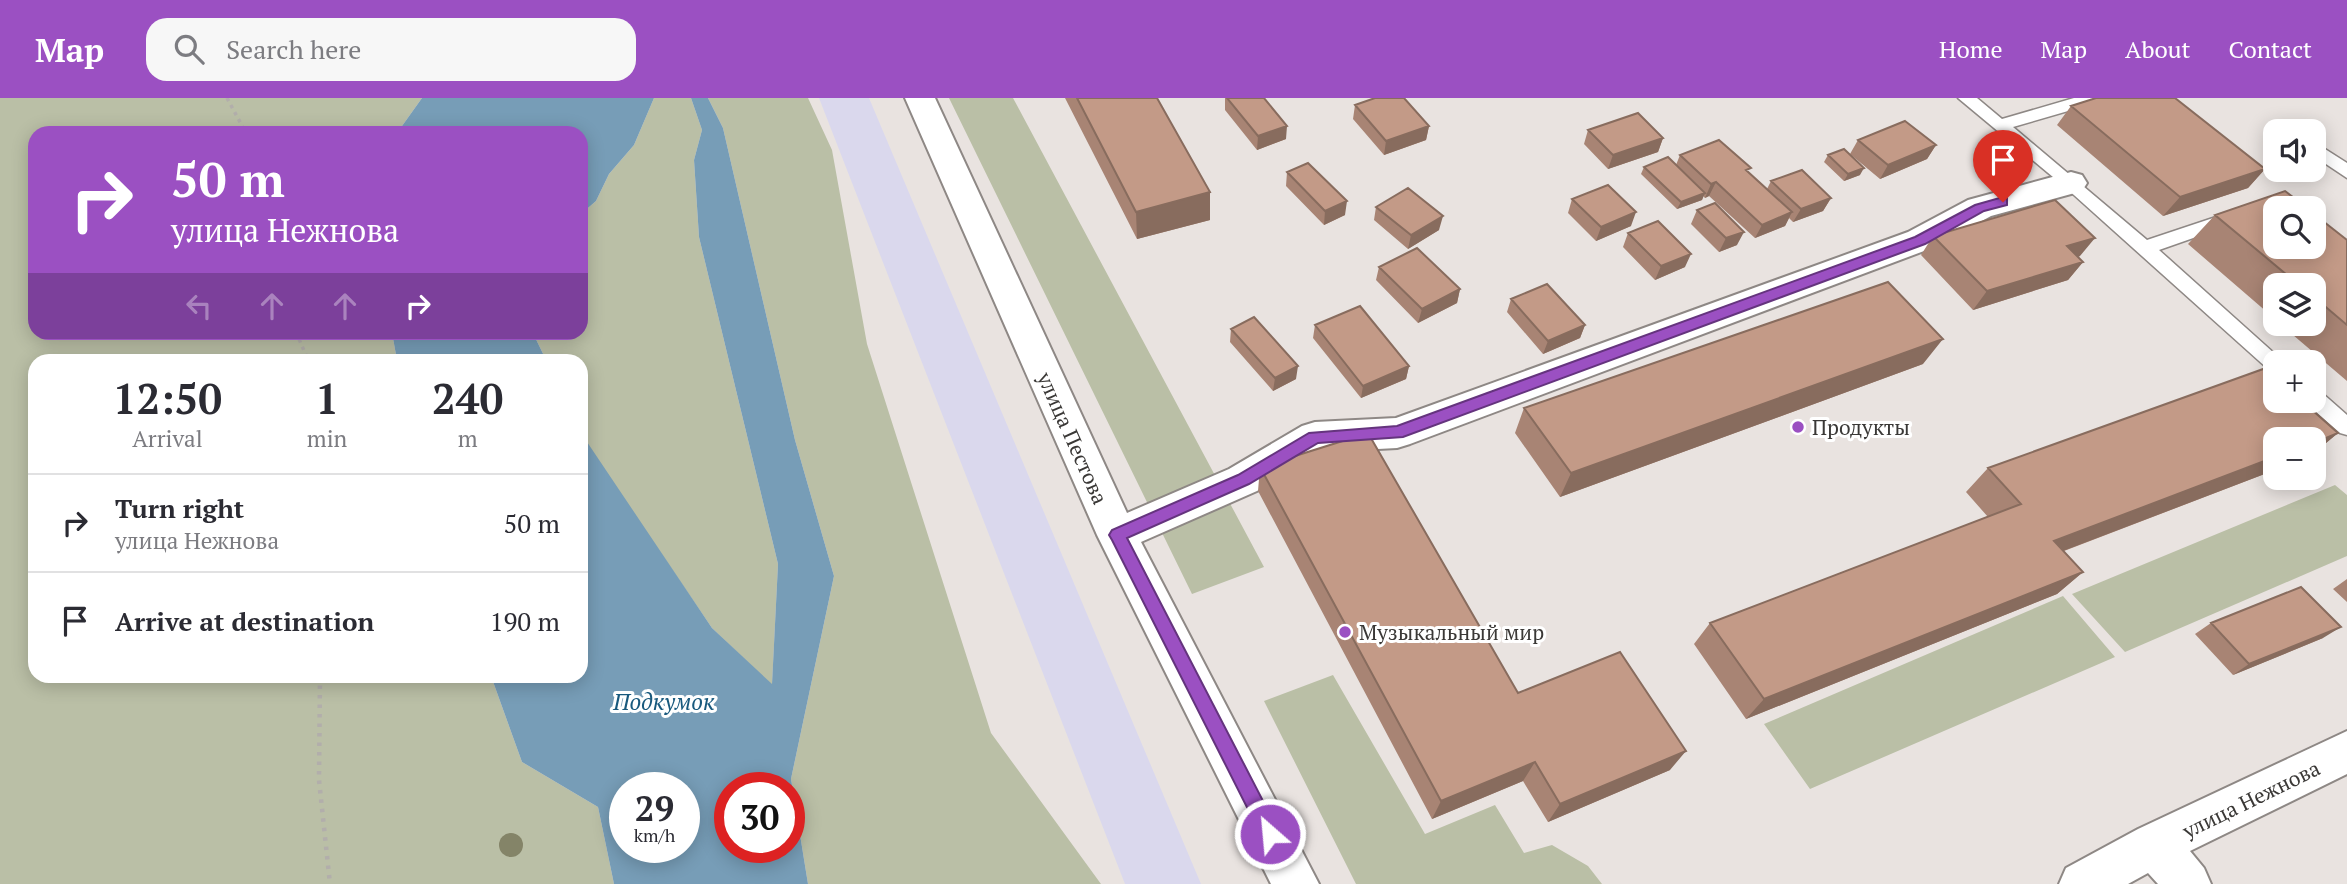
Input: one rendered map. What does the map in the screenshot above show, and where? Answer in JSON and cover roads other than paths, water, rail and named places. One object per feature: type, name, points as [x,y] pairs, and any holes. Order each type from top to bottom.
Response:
[{"type":"street","name":"улица Пестова","points":[[920,98],[1117,535],[1296,884]]},
{"type":"street","points":[[1117,535],[1243,480],[1315,437],[1397,433],[1920,240],[1980,208],[2071,183]]},
{"type":"street","name":"улица Нежнова","points":[[2082,884],[2154,845],[2347,752]]},
{"type":"street","name":"улица Нежнова","points":[[2154,845],[2188,884]]},
{"type":"lane","points":[[1966,98],[2071,183],[2263,352]]},
{"type":"lane","points":[[2000,125],[2093,98]]},
{"type":"lane","points":[[2326,157],[2347,172]]},
{"type":"lane","points":[[2145,248],[2258,209],[2263,213]]},
{"type":"lane","points":[[2326,409],[2347,427]]},
{"type":"water","points":[[422,98],[654,98],[634,145],[609,174],[596,201],[588,208],[588,126],[402,126]]},
{"type":"water","name":"Подкумок","points":[[691,98],[708,98],[723,128],[795,440],[834,576],[792,772],[714,772],[714,863],[805,863],[808,884],[614,884],[610,863],[700,863],[700,772],[609,772],[609,860],[598,807],[522,762],[494,683],[588,683],[588,443],[712,628],[772,684],[778,564],[699,237],[694,160],[702,130]]},
{"type":"water","points":[[393,340],[536,340],[543,354],[396,354]]},
{"type":"place","name":"Продукты","points":[[1798,427]]},
{"type":"place","name":"Музыкальный мир","points":[[1345,632]]}]
